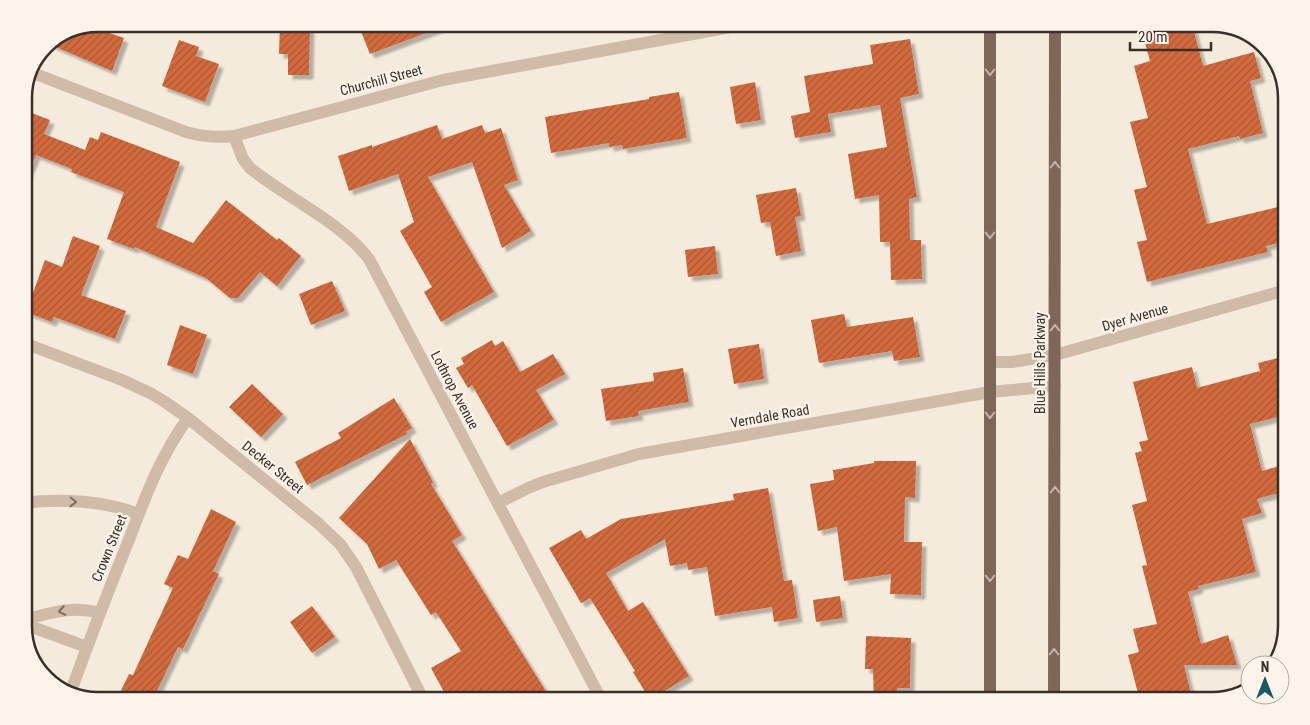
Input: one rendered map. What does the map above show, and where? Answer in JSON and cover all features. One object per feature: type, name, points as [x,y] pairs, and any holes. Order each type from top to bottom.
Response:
[{"type":"main road","points":[[990,33],[990,692]]},
{"type":"main road","name":"Blue Hills Parkway","points":[[1054,692],[1055,33]]},
{"type":"street","name":"Churchill Street","points":[[37,75],[199,136],[222,138],[443,80],[698,33]]},
{"type":"street","name":"Lothrop Avenue","points":[[234,136],[243,159],[250,168],[343,233],[361,249],[368,259],[597,692]]},
{"type":"street","name":"Dyer Avenue","points":[[990,362],[1012,362],[1055,355],[1277,292]]},
{"type":"street","name":"Decker Street","points":[[33,346],[138,387],[158,398],[188,418],[319,524],[340,544],[364,581],[420,692]]},
{"type":"street","name":"Verndale Road","points":[[498,503],[543,482],[639,454],[990,392],[1055,386]]},
{"type":"street","name":"Crown Street","points":[[72,687],[160,464],[172,440],[188,418]]},
{"type":"street","points":[[33,502],[101,503],[139,514]]},
{"type":"street","points":[[33,618],[69,609],[100,613]]},
{"type":"street","points":[[33,627],[87,647]]},
{"type":"building","points":[[90,33],[109,33],[124,38],[112,71],[57,47],[65,41]]},
{"type":"building","points":[[280,33],[310,33],[309,75],[288,75],[288,54],[279,54]]},
{"type":"building","points":[[362,33],[426,33],[370,54]]},
{"type":"building","points":[[1142,33],[1194,33],[1203,66],[1254,52],[1261,78],[1250,81],[1263,133],[1240,139],[1239,136],[1188,149],[1207,224],[1277,207],[1277,243],[1266,246],[1268,252],[1147,282],[1137,242],[1147,240],[1134,190],[1147,187],[1130,122],[1148,118],[1134,66],[1150,61]]},
{"type":"building","points":[[910,39],[919,94],[900,98],[917,197],[909,199],[910,240],[921,240],[922,279],[891,280],[890,242],[880,242],[879,195],[855,199],[848,154],[887,147],[880,105],[828,114],[831,132],[795,138],[791,116],[810,112],[804,76],[873,64],[870,45]]},
{"type":"building","points":[[179,40],[199,47],[196,56],[219,64],[205,102],[162,86]]},
{"type":"building","points":[[755,82],[761,120],[736,124],[730,87]]},
{"type":"building","points":[[679,92],[687,138],[623,149],[622,145],[609,147],[609,143],[551,153],[545,117]]},
{"type":"building","points":[[33,113],[50,120],[44,134],[85,150],[90,137],[98,140],[101,132],[180,162],[156,227],[193,243],[226,200],[277,240],[279,238],[301,256],[277,286],[260,272],[238,298],[230,298],[206,278],[135,247],[134,249],[107,239],[124,192],[71,172],[72,169],[36,155],[33,162]]},
{"type":"building","points":[[437,125],[442,139],[482,125],[485,133],[501,128],[518,180],[504,185],[531,231],[502,248],[472,162],[428,177],[494,292],[441,322],[424,292],[432,287],[400,231],[414,222],[398,174],[349,191],[338,156],[372,145],[372,147]]},
{"type":"building","points":[[796,188],[801,216],[795,217],[801,251],[776,256],[770,222],[761,223],[756,195]]},
{"type":"building","points":[[73,236],[100,246],[81,295],[126,311],[115,339],[54,317],[52,322],[33,315],[33,293],[45,260],[62,267]]},
{"type":"building","points":[[715,246],[718,274],[688,277],[685,250]]},
{"type":"building","points":[[332,281],[345,311],[311,325],[299,294]]},
{"type":"building","points":[[844,314],[847,327],[913,317],[920,357],[894,361],[892,351],[819,363],[811,320]]},
{"type":"building","points":[[180,325],[207,335],[193,374],[167,365]]},
{"type":"building","points":[[492,340],[495,346],[503,341],[520,372],[553,354],[565,374],[536,390],[554,420],[507,446],[472,385],[468,388],[456,368],[464,364],[461,358]]},
{"type":"building","points":[[759,344],[764,379],[734,384],[728,349]]},
{"type":"building","points":[[1277,358],[1278,417],[1250,424],[1262,471],[1278,466],[1278,493],[1257,499],[1262,513],[1242,519],[1256,572],[1198,586],[1199,589],[1188,592],[1201,644],[1228,635],[1237,665],[1184,665],[1191,692],[1138,692],[1128,655],[1139,652],[1133,629],[1157,624],[1142,566],[1147,565],[1132,505],[1147,501],[1135,453],[1142,451],[1139,442],[1148,440],[1133,382],[1192,367],[1197,388],[1260,371],[1258,363]]},
{"type":"building","points":[[683,368],[689,402],[638,411],[639,416],[606,421],[601,389],[654,381],[653,373]]},
{"type":"building","points":[[252,384],[283,414],[261,437],[229,407]]},
{"type":"building","points":[[394,398],[412,428],[406,432],[407,434],[307,485],[295,462],[341,438],[338,433]]},
{"type":"building","points":[[410,439],[433,482],[431,484],[462,535],[452,541],[546,692],[444,692],[431,668],[461,651],[436,612],[431,615],[396,560],[379,569],[367,544],[339,518]]},
{"type":"building","points":[[874,461],[916,461],[915,498],[905,497],[904,542],[922,542],[921,595],[890,594],[891,574],[844,581],[837,527],[818,531],[810,484],[834,480],[833,470],[874,463]]},
{"type":"building","points":[[768,488],[784,581],[792,580],[798,618],[774,622],[772,607],[715,616],[707,567],[688,570],[687,563],[670,566],[665,539],[606,573],[628,611],[643,602],[689,676],[663,692],[645,692],[633,672],[635,671],[590,598],[581,603],[549,548],[581,530],[586,539],[621,519],[734,500],[733,494]]},
{"type":"building","points":[[211,509],[236,522],[213,571],[219,574],[183,649],[178,647],[156,692],[120,692],[129,674],[133,675],[173,588],[164,584],[178,555],[188,559]]},
{"type":"building","points":[[840,596],[843,618],[816,622],[813,600]]},
{"type":"building","points":[[312,606],[335,637],[312,653],[290,622]]},
{"type":"building","points":[[866,636],[911,638],[910,688],[897,688],[897,692],[874,692],[873,669],[865,669]]}]
